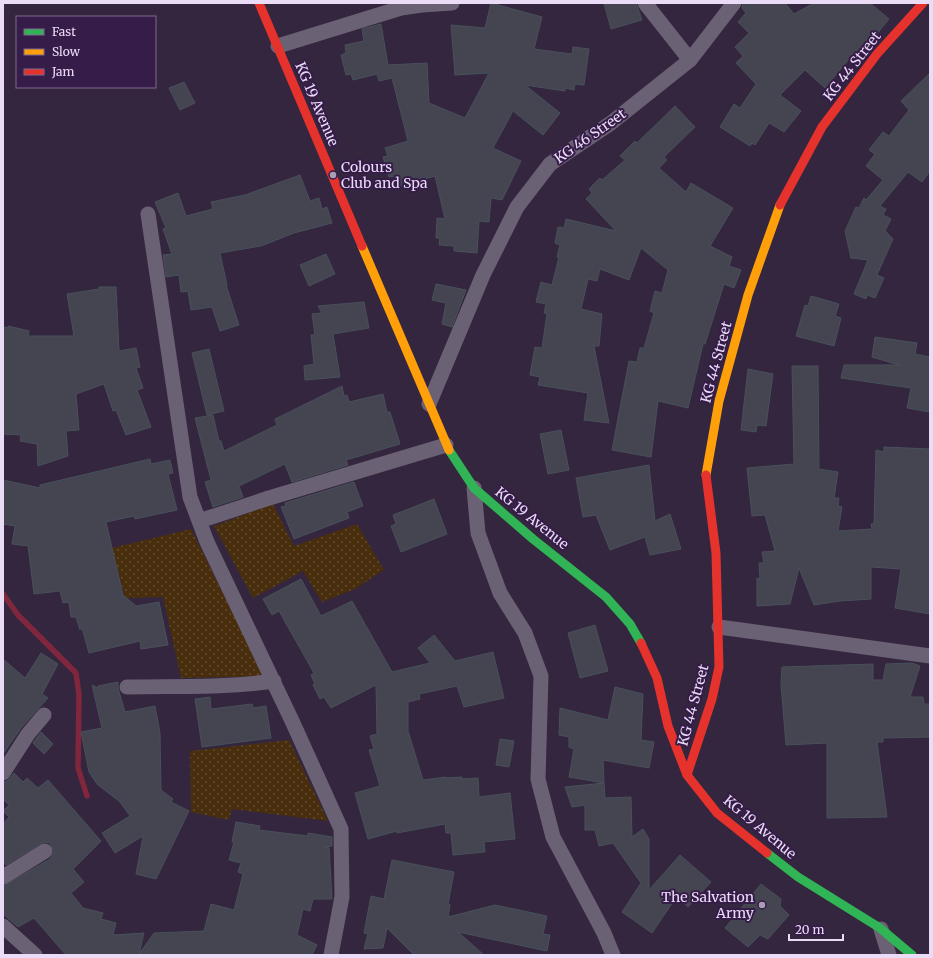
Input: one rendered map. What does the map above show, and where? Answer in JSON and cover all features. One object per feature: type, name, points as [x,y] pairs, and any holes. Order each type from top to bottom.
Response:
[{"type":"main road","name":"KG 19 Avenue","points":[[259,3],[446,445],[474,488],[533,539],[589,582],[606,597],[630,624],[645,650],[657,678],[668,726],[687,775],[717,812],[798,877],[880,928],[912,955]]},
{"type":"main road","name":"KG 44 Street","points":[[687,775],[712,699],[719,667],[716,553],[706,476],[719,401],[748,295],[780,201],[822,127],[876,54],[923,3]]},
{"type":"street","points":[[278,46],[401,8],[422,4],[452,3]]},
{"type":"street","points":[[645,3],[690,60]]},
{"type":"street","name":"KG 46 Street","points":[[429,404],[483,275],[517,207],[531,188],[550,164],[610,123],[690,60],[734,3]]},
{"type":"street","points":[[148,214],[190,497],[207,542],[274,681],[341,829],[342,897],[331,955]]},
{"type":"street","points":[[199,521],[269,498],[446,445]]},
{"type":"street","points":[[474,488],[478,532],[497,587],[525,633],[541,676],[538,779],[553,837],[604,933],[613,955]]},
{"type":"street","points":[[719,626],[930,656]]},
{"type":"street","points":[[127,687],[247,685],[274,681]]},
{"type":"street","points":[[3,774],[28,734],[44,715]]},
{"type":"street","points":[[3,877],[45,851]]},
{"type":"street","points":[[3,926],[35,955]]},
{"type":"street","points":[[880,928],[889,955]]},
{"type":"shaded area","points":[[273,504],[294,546],[357,524],[384,570],[355,589],[322,602],[303,571],[253,598],[214,526]]},
{"type":"shaded area","points":[[191,529],[264,676],[181,678],[163,597],[125,598],[112,548]]},
{"type":"shaded area","points":[[289,740],[328,821],[232,809],[229,820],[191,812],[190,751]]},
{"type":"building","points":[[491,3],[542,17],[534,49],[572,54],[573,47],[589,49],[584,85],[575,84],[574,90],[565,88],[565,91],[525,85],[560,113],[543,135],[513,111],[493,148],[521,161],[502,200],[491,198],[489,222],[479,221],[477,253],[454,251],[454,246],[439,245],[440,238],[436,238],[437,218],[445,219],[435,176],[397,187],[394,176],[389,177],[383,157],[388,156],[385,148],[408,141],[392,78],[379,81],[377,74],[353,80],[351,74],[346,75],[341,55],[346,53],[345,45],[364,41],[362,29],[381,24],[388,65],[427,63],[429,103],[465,118],[489,73],[455,75],[451,25],[485,28]]},
{"type":"building","points":[[604,3],[636,3],[642,20],[611,29]]},
{"type":"building","points":[[743,3],[785,3],[794,14],[814,3],[870,3],[889,19],[857,58],[853,54],[825,88],[805,70],[780,95],[801,111],[784,132],[769,123],[755,145],[752,143],[750,146],[720,127],[734,104],[740,108],[756,84],[736,63],[743,56],[735,47],[749,33],[738,22],[746,13],[742,8]]},
{"type":"building","points":[[930,73],[930,171],[922,182],[908,172],[880,206],[886,209],[883,215],[891,219],[885,231],[893,239],[877,275],[884,278],[875,298],[867,295],[866,299],[854,294],[868,260],[851,258],[845,231],[856,207],[859,208],[864,198],[866,200],[883,180],[866,166],[875,154],[869,150],[883,132],[889,136],[909,110],[901,101]]},
{"type":"building","points":[[184,82],[195,103],[180,110],[169,88]]},
{"type":"building","points":[[675,106],[695,127],[664,157],[667,160],[659,168],[686,192],[691,183],[733,208],[710,246],[732,257],[729,266],[741,270],[734,288],[724,284],[705,344],[703,344],[688,408],[658,401],[651,457],[612,450],[629,361],[637,362],[640,348],[644,348],[654,313],[650,311],[655,291],[662,293],[668,270],[641,248],[629,280],[600,269],[597,281],[588,279],[581,309],[602,314],[599,346],[594,346],[609,423],[584,420],[588,393],[538,385],[540,377],[530,375],[535,347],[542,348],[547,314],[544,313],[546,304],[536,302],[541,282],[552,285],[559,257],[557,257],[560,245],[555,243],[558,227],[564,228],[566,219],[616,231],[586,199],[592,193],[589,189],[600,178],[602,180],[625,160],[620,156],[635,141],[637,143]]},
{"type":"building","points":[[300,175],[310,201],[319,198],[322,209],[327,207],[332,223],[294,233],[261,246],[220,253],[226,285],[239,325],[220,331],[212,307],[191,310],[188,291],[181,292],[179,275],[166,277],[163,255],[172,254],[163,229],[166,228],[155,202],[178,193],[186,216],[213,209],[211,202],[245,195]]},
{"type":"building","points":[[326,254],[335,274],[309,286],[300,265]]},
{"type":"building","points":[[436,284],[466,290],[452,327],[442,324],[446,303],[432,300]]},
{"type":"building","points":[[99,287],[116,287],[119,351],[136,348],[140,367],[136,368],[143,388],[137,390],[151,427],[126,435],[116,410],[113,411],[104,384],[76,394],[79,430],[66,431],[68,456],[38,466],[37,444],[20,441],[21,435],[3,434],[3,327],[8,328],[8,326],[29,331],[28,336],[74,336],[67,294],[99,289]]},
{"type":"building","points":[[811,296],[839,304],[835,316],[841,318],[834,346],[796,336],[805,305],[808,306]]},
{"type":"building","points":[[364,302],[369,328],[333,334],[340,377],[305,380],[304,366],[314,364],[311,335],[315,335],[312,314],[322,313],[318,306]]},
{"type":"building","points":[[875,337],[917,343],[915,354],[930,357],[930,412],[907,408],[911,388],[841,378],[844,365],[899,365],[872,357]]},
{"type":"building","points":[[209,349],[224,411],[207,415],[192,353]]},
{"type":"building","points":[[792,366],[818,366],[819,469],[838,472],[834,498],[839,498],[838,506],[842,507],[838,531],[872,529],[871,524],[874,524],[876,450],[884,452],[884,447],[930,449],[930,614],[895,608],[901,569],[871,567],[871,599],[840,601],[814,605],[799,568],[790,604],[757,606],[757,578],[760,579],[759,563],[764,563],[762,552],[775,551],[765,515],[752,516],[747,468],[794,464]]},
{"type":"building","points":[[748,369],[773,374],[766,426],[757,425],[756,432],[741,430]]},
{"type":"building","points":[[342,386],[344,396],[347,395],[349,402],[383,394],[387,412],[390,412],[400,444],[346,460],[348,465],[292,482],[285,464],[239,486],[243,497],[213,507],[205,482],[211,480],[195,418],[213,415],[219,441],[221,441],[224,451],[277,425],[275,419]]},
{"type":"building","points":[[561,430],[569,470],[548,474],[540,434]]},
{"type":"building","points":[[150,459],[151,464],[170,460],[173,473],[168,474],[177,510],[135,519],[134,516],[106,522],[123,595],[136,606],[159,602],[168,645],[141,649],[140,641],[89,653],[82,628],[80,630],[76,617],[71,617],[69,602],[63,603],[60,591],[34,594],[28,546],[12,544],[15,526],[3,524],[3,480],[40,488],[40,485]]},
{"type":"building","points":[[649,465],[655,521],[670,514],[681,549],[650,555],[645,537],[610,550],[596,515],[583,517],[576,478]]},
{"type":"building","points":[[354,482],[363,506],[347,512],[349,518],[294,539],[281,507],[286,506],[285,503]]},
{"type":"building","points":[[434,499],[447,534],[401,552],[391,526],[396,524],[393,515]]},
{"type":"building","points":[[301,579],[321,616],[352,601],[392,672],[430,663],[418,648],[434,635],[455,661],[493,652],[504,698],[464,707],[457,686],[419,694],[420,699],[408,702],[408,731],[423,780],[446,777],[462,777],[462,779],[478,778],[479,797],[510,793],[515,839],[484,842],[485,852],[453,855],[451,833],[446,833],[445,824],[397,833],[397,831],[368,839],[355,793],[380,786],[369,750],[374,749],[370,736],[377,734],[376,685],[331,708],[324,697],[320,699],[313,685],[315,684],[311,675],[314,673],[279,611],[272,615],[263,599]]},
{"type":"building","points":[[595,625],[608,671],[580,678],[568,633]]},
{"type":"building","points":[[41,653],[58,664],[42,694],[48,698],[21,728],[3,754],[3,659],[25,678]]},
{"type":"building","points":[[912,663],[920,666],[910,697],[923,697],[924,704],[930,704],[930,737],[883,738],[883,742],[877,742],[887,817],[827,818],[827,743],[786,745],[781,684],[782,667],[873,664],[873,680],[883,680],[886,664]]},
{"type":"building","points":[[118,682],[118,688],[125,712],[155,706],[160,733],[161,790],[173,799],[171,802],[189,811],[156,879],[136,874],[143,836],[115,853],[102,833],[130,816],[120,802],[97,784],[89,772],[81,732],[102,728],[92,685],[98,688],[98,686]]},
{"type":"building","points":[[615,687],[643,694],[641,740],[654,742],[649,768],[603,760],[604,783],[569,777],[574,749],[569,747],[569,737],[559,735],[560,708],[608,720]]},
{"type":"building","points":[[210,697],[211,709],[252,704],[253,708],[266,706],[271,738],[202,747],[195,699]]},
{"type":"building","points":[[41,732],[53,744],[44,754],[33,743]]},
{"type":"building","points":[[500,739],[514,741],[509,767],[496,765]]},
{"type":"building","points":[[14,773],[23,782],[27,778],[38,788],[48,780],[101,841],[73,869],[84,882],[71,893],[83,908],[103,913],[101,919],[116,923],[113,935],[144,933],[139,954],[154,933],[204,931],[211,904],[234,910],[243,874],[238,872],[241,863],[229,860],[234,842],[232,842],[236,822],[260,826],[259,830],[308,836],[308,833],[332,837],[332,846],[325,847],[329,848],[332,899],[313,899],[310,911],[303,909],[297,935],[317,945],[312,955],[66,955],[34,918],[18,927],[3,914],[3,886],[50,859],[54,851],[50,843],[44,842],[6,865],[3,862],[3,824],[9,817],[3,811],[9,805],[3,799],[3,782],[7,781]]},
{"type":"building","points":[[604,783],[605,798],[631,797],[632,837],[643,829],[649,839],[649,890],[680,855],[711,882],[688,907],[677,896],[652,933],[622,912],[641,883],[613,843],[599,846],[595,830],[585,830],[585,805],[572,807],[565,787]]},
{"type":"building","points":[[392,860],[454,872],[448,904],[450,905],[448,917],[495,905],[547,916],[543,934],[550,935],[547,951],[458,932],[484,955],[414,955],[387,928],[383,948],[364,949],[368,934],[364,933],[371,896],[384,899]]},
{"type":"building","points":[[761,884],[781,899],[780,906],[789,915],[768,939],[760,935],[748,947],[725,928]]},
{"type":"waterway","points":[[3,594],[18,615],[76,673],[79,695],[78,768],[87,796]]},
{"type":"traffic: fast","points":[[449,450],[474,488],[533,539],[606,597],[630,624],[641,643]]},
{"type":"traffic: fast","points":[[767,853],[798,877],[880,928],[912,955]]},
{"type":"traffic: slow","points":[[706,475],[719,401],[748,295],[780,205]]},
{"type":"traffic: slow","points":[[362,246],[449,450]]},
{"type":"traffic: jam","points":[[259,3],[362,246]]},
{"type":"traffic: jam","points":[[780,205],[822,127],[877,54],[923,3]]},
{"type":"traffic: jam","points":[[687,775],[712,699],[719,667],[716,553],[706,475]]},
{"type":"traffic: jam","points":[[641,643],[657,678],[668,726],[687,775],[717,813],[767,853]]},
{"type":"place","name":"Colours Club and Spa","points":[[333,175]]},
{"type":"place","name":"The Salvation Army","points":[[762,905]]}]
